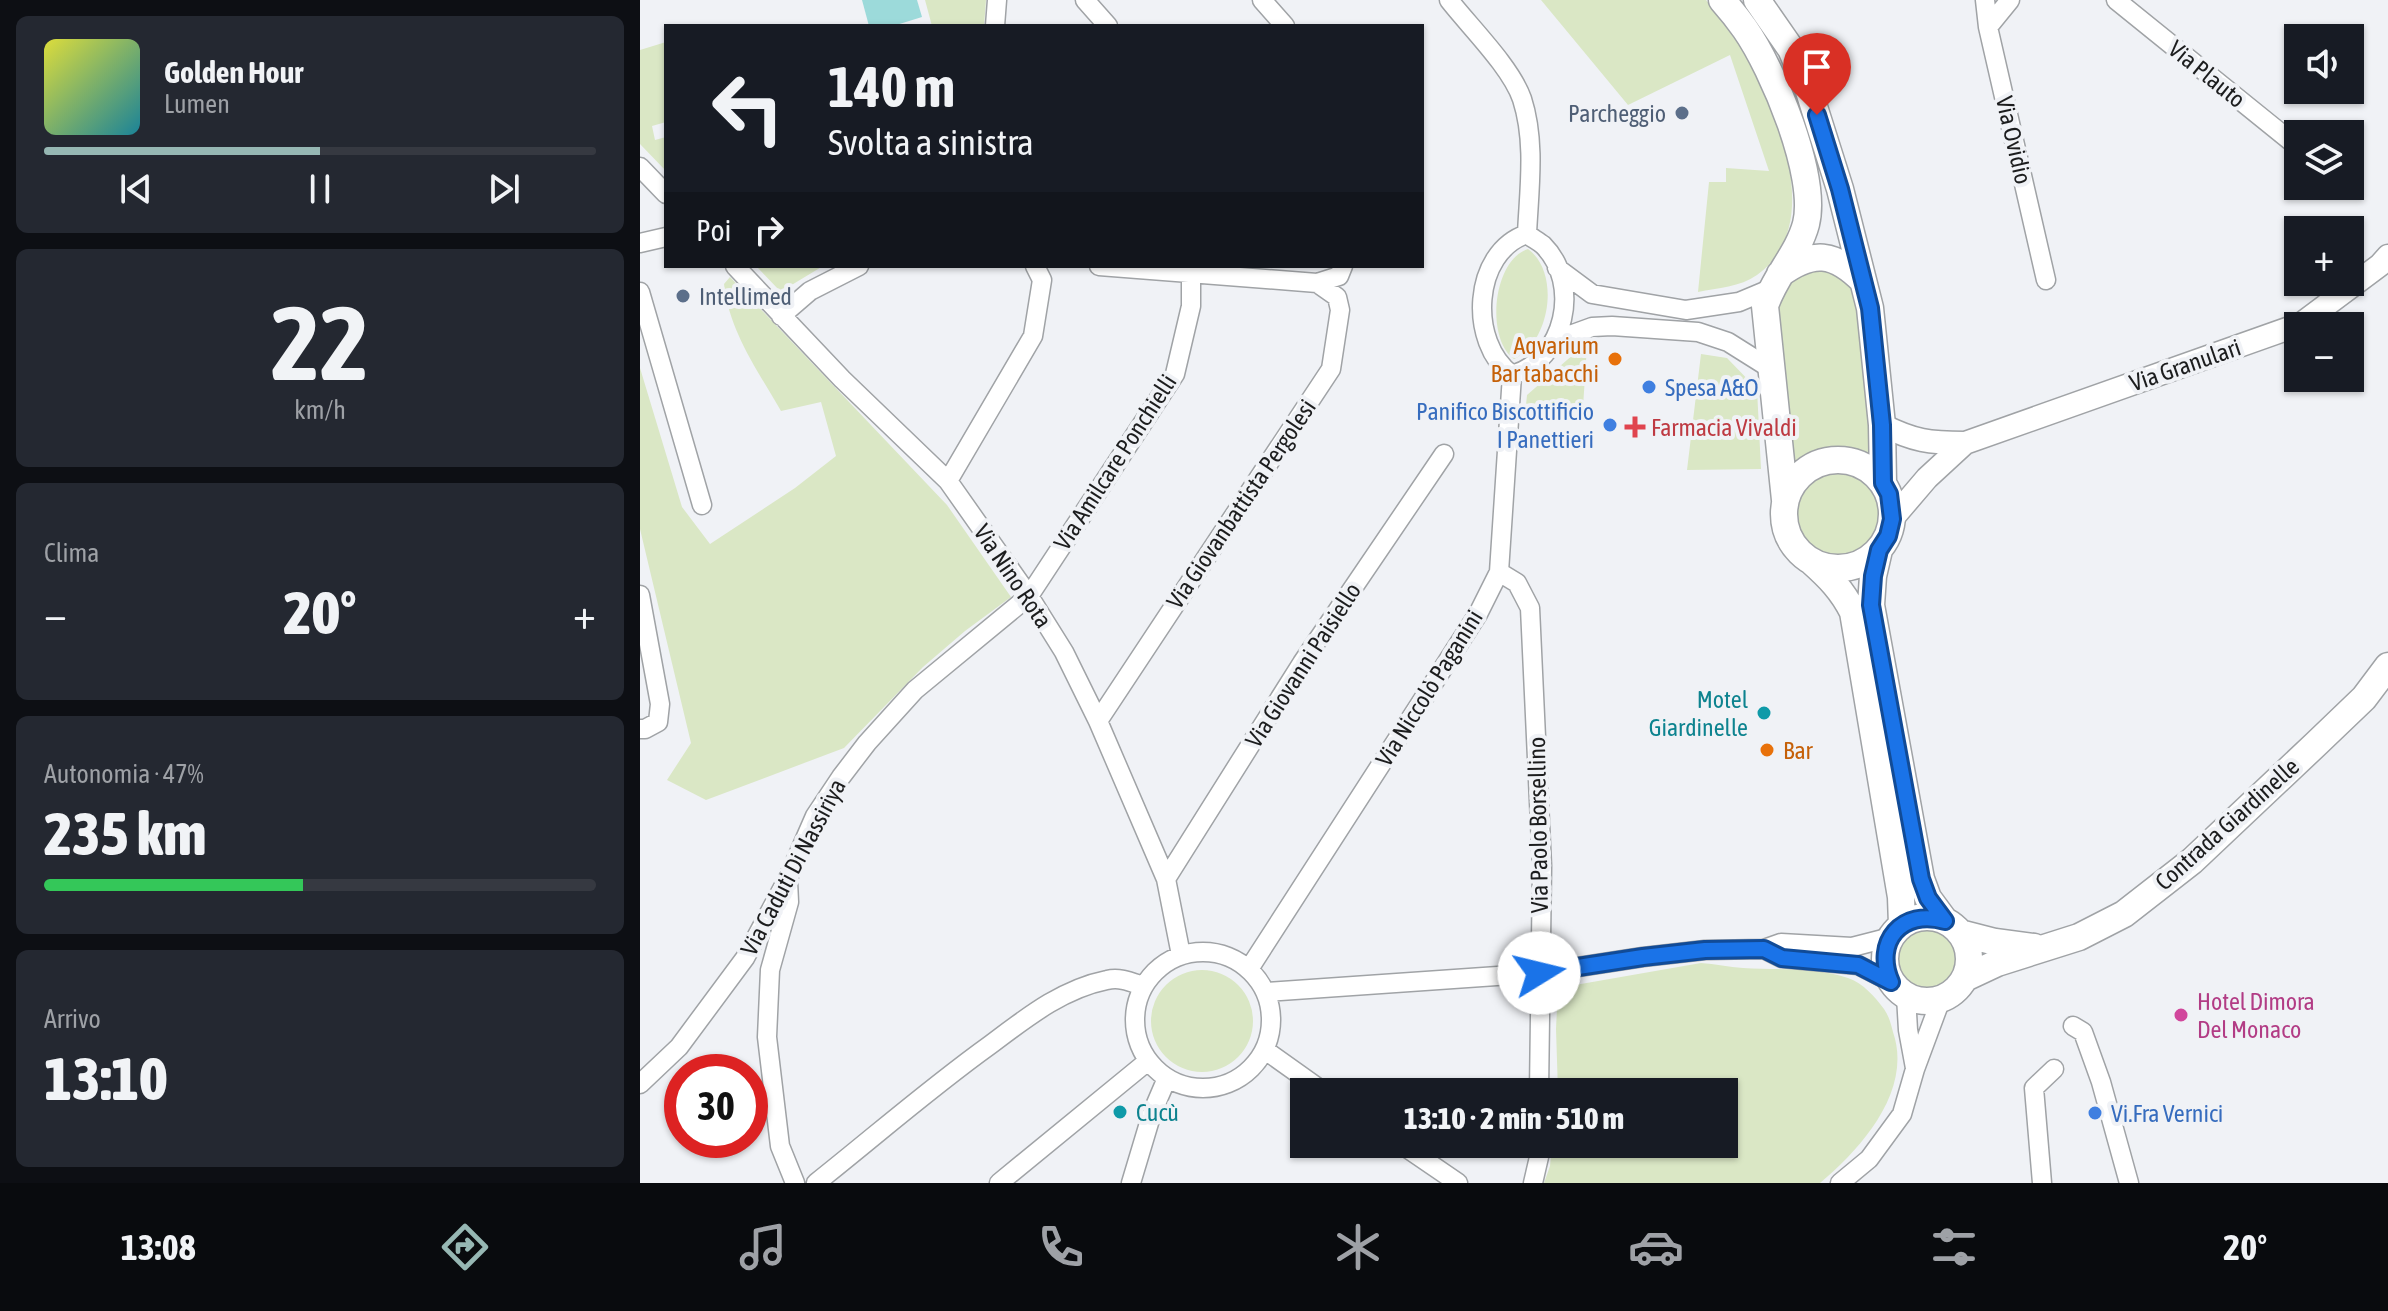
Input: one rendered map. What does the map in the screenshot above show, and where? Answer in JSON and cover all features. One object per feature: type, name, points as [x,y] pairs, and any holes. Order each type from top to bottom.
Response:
[{"type":"main road","points":[[1722,0],[1746,30],[1777,89],[1801,153],[1808,198],[1806,224],[1765,306],[1785,500],[1785,529],[1799,553],[1844,593],[1853,612],[1901,897],[1896,931],[1885,959],[1886,971],[1898,989],[1917,1000],[1930,1002],[1959,987],[1969,967],[1969,955],[1952,927],[1928,898],[1921,879],[1871,605],[1879,550]]},
{"type":"main road","points":[[1757,0],[1791,49],[1809,91],[1840,189],[1870,308],[1882,425],[1883,483]]},
{"type":"main road","points":[[1775,281],[1797,261],[1817,257],[1852,269],[1863,281]]},
{"type":"main road","points":[[1785,500],[1792,484],[1804,471],[1819,463],[1837,460],[1854,462],[1870,471],[1889,494],[1892,519],[1888,536],[1879,550],[1864,562],[1847,568],[1828,568],[1811,561]]},
{"type":"main road","name":"Contrada Giardinelle","points":[[1965,978],[1997,963],[2079,937],[2124,914],[2192,861],[2364,698],[2388,666]]},
{"type":"main road","points":[[1896,931],[1923,917],[1952,927]]},
{"type":"main road","name":"Contrada Giardinelle","points":[[1952,927],[1995,942],[2042,948]]},
{"type":"street","points":[[995,24],[997,0]]},
{"type":"street","points":[[1085,0],[1106,24]]},
{"type":"street","points":[[1262,0],[1283,24]]},
{"type":"street","points":[[1449,0],[1509,75],[1521,98],[1531,144],[1527,234]]},
{"type":"street","name":"Via Ovidio","points":[[1985,0],[1988,27],[2046,280]]},
{"type":"street","points":[[1988,27],[2010,0]]},
{"type":"street","name":"Via Plauto","points":[[2116,0],[2284,136]]},
{"type":"street","points":[[640,167],[664,192]]},
{"type":"street","points":[[1527,234],[1544,246],[1557,268],[1564,289],[1563,321],[1548,350]]},
{"type":"street","points":[[1527,234],[1502,247],[1485,281],[1483,297],[1483,319],[1493,356],[1512,375],[1527,371],[1548,350],[1570,335],[1592,327],[1612,326],[1698,332],[1728,342],[1771,369]]},
{"type":"street","points":[[640,243],[664,237]]},
{"type":"street","name":"Via Granulari","points":[[1965,443],[2301,324],[2388,256]]},
{"type":"street","name":"Via Nino Rota","points":[[737,268],[842,379],[948,481],[1029,596],[1064,652],[1098,721],[1166,879],[1181,955]]},
{"type":"street","points":[[781,316],[810,291],[855,268]]},
{"type":"street","points":[[948,481],[1033,336],[1042,280],[1036,268]]},
{"type":"street","points":[[1122,268],[1317,283],[1339,276],[1342,268]]},
{"type":"street","points":[[1557,268],[1592,294],[1686,310],[1739,302],[1775,281]]},
{"type":"street","name":"Via Amilcare Ponchielli","points":[[1029,596],[1175,374],[1191,306],[1191,274]]},
{"type":"street","name":"Via Giovanbattista Pergolesi","points":[[1098,721],[1331,369],[1340,310],[1337,297],[1317,283]]},
{"type":"street","points":[[640,292],[702,505]]},
{"type":"street","name":"Via Niccolò Paganini","points":[[1249,969],[1478,614],[1499,572],[1512,375]]},
{"type":"street","points":[[1882,425],[1908,438],[1932,443],[1965,443]]},
{"type":"street","points":[[1892,519],[1927,478],[1965,443]]},
{"type":"street","name":"Via Giovanni Paisiello","points":[[1166,879],[1302,663],[1444,454]]},
{"type":"street","name":"Via Paolo Borsellino","points":[[1499,572],[1517,583],[1530,608],[1542,866],[1539,1078]]},
{"type":"street","points":[[640,595],[660,704],[658,722],[640,729]]},
{"type":"street","name":"Via Caduti Di Nassiriya","points":[[640,1084],[679,1047],[745,958],[788,878],[815,816],[867,743],[915,690],[1029,596]]},
{"type":"street","points":[[788,878],[789,902],[770,970],[767,1037],[780,1146],[795,1183]]},
{"type":"street","points":[[1266,992],[1539,973],[1705,950],[1764,949],[1781,943],[1852,947],[1896,931]]},
{"type":"street","points":[[1764,949],[1782,958],[1858,965],[1898,989],[1915,1069]]},
{"type":"street","points":[[1205,951],[1229,956],[1249,969],[1266,992],[1271,1011],[1271,1031],[1265,1050],[1255,1066],[1240,1078],[1222,1086],[1203,1089],[1167,1078],[1148,1061],[1140,1048],[1135,1024],[1137,1000],[1143,986],[1160,967],[1181,955],[1205,951]]},
{"type":"street","points":[[816,1183],[966,1062],[1044,1005],[1108,979],[1121,979],[1143,986]]},
{"type":"street","points":[[1840,1183],[1869,1159],[1902,1114],[1941,999]]},
{"type":"street","points":[[2073,1026],[2083,1032],[2110,1112],[2129,1183]]},
{"type":"street","points":[[1908,1030],[1926,1045]]},
{"type":"street","points":[[1265,1050],[1304,1078]]},
{"type":"street","points":[[999,1183],[1148,1061]]},
{"type":"street","points":[[2042,1183],[2034,1088],[2054,1069]]},
{"type":"street","points":[[1131,1183],[1152,1113],[1167,1078]]},
{"type":"street","points":[[1421,1158],[1458,1183]]},
{"type":"street","points":[[1533,1183],[1539,1158]]},
{"type":"green space","points":[[925,0],[986,0],[984,24],[931,24]]},
{"type":"green space","points":[[1541,0],[1706,0],[1728,25],[1749,59],[1777,122],[1792,191],[1790,223],[1779,252],[1757,275],[1736,285],[1698,292],[1709,182],[1726,182],[1726,168],[1769,171],[1730,55],[1628,105]]},
{"type":"green space","points":[[664,43],[664,123],[652,126],[655,140],[664,138],[664,169],[640,144],[640,50]]},
{"type":"green space","points":[[1528,249],[1545,274],[1547,307],[1536,338],[1526,351],[1514,359],[1505,349],[1499,334],[1497,300],[1507,268],[1516,256]]},
{"type":"green space","points":[[758,268],[820,268],[785,289],[779,290]]},
{"type":"green space","points":[[1819,269],[1846,280],[1860,306],[1873,463],[1849,454],[1830,453],[1811,459],[1789,474],[1774,305],[1781,292],[1801,271]]},
{"type":"green space","points":[[730,277],[947,505],[1011,597],[923,667],[844,748],[706,800],[667,780],[691,743],[640,529],[640,368],[682,507],[710,544],[795,488],[836,456],[821,402],[781,411],[763,381],[732,318],[724,284]]},
{"type":"green space","points":[[1583,346],[1587,346],[1583,407],[1526,405],[1527,395]]},
{"type":"green space","points":[[1701,354],[1727,358],[1757,389],[1761,469],[1687,470]]},
{"type":"green space","points":[[1838,471],[1854,474],[1868,483],[1877,497],[1880,513],[1877,529],[1868,543],[1854,552],[1838,555],[1822,552],[1808,543],[1799,529],[1796,513],[1799,497],[1808,483],[1822,474]]},
{"type":"green space","points":[[1921,926],[1933,926],[1945,931],[1955,941],[1960,959],[1958,972],[1945,987],[1933,992],[1921,992],[1909,987],[1899,977],[1894,965],[1894,953],[1899,941],[1909,931]]},
{"type":"green space","points":[[1701,963],[1835,974],[1864,987],[1889,1017],[1897,1054],[1896,1075],[1890,1096],[1867,1135],[1820,1183],[1544,1183],[1551,1158],[1738,1158],[1738,1078],[1558,1078],[1558,988]]},
{"type":"green space","points":[[1202,970],[1231,978],[1245,992],[1253,1021],[1245,1050],[1231,1064],[1202,1072],[1173,1064],[1159,1050],[1151,1021],[1159,992],[1173,978]]},
{"type":"water","points":[[862,0],[917,0],[922,17],[899,24],[868,24]]},
{"type":"place","name":"Parcheggio","points":[[1682,113]]},
{"type":"place","name":"Intellimed","points":[[683,296]]},
{"type":"place","name":"Aqvarium Bar tabacchi","points":[[1615,359]]},
{"type":"place","name":"Spesa A&O","points":[[1649,387]]},
{"type":"place","name":"Panifico Biscottificio I Panettieri","points":[[1610,425]]},
{"type":"place","name":"Farmacia Vivaldi","points":[[1635,427]]},
{"type":"place","name":"Motel Giardinelle","points":[[1764,713]]},
{"type":"place","name":"Bar","points":[[1767,750]]},
{"type":"place","name":"Hotel Dimora Del Monaco","points":[[2181,1015]]},
{"type":"place","name":"Cucù","points":[[1120,1112]]},
{"type":"place","name":"Vi.Fra Vernici","points":[[2095,1113]]},
{"type":"route","points":[[1539,973],[1705,950],[1764,949],[1782,958],[1858,965],[1891,982],[1886,971],[1886,948],[1896,930],[1923,917],[1945,921],[1928,898],[1921,879],[1871,605],[1873,576],[1879,550],[1888,536],[1892,507],[1883,483],[1882,425],[1870,308],[1840,189],[1817,115]]}]
